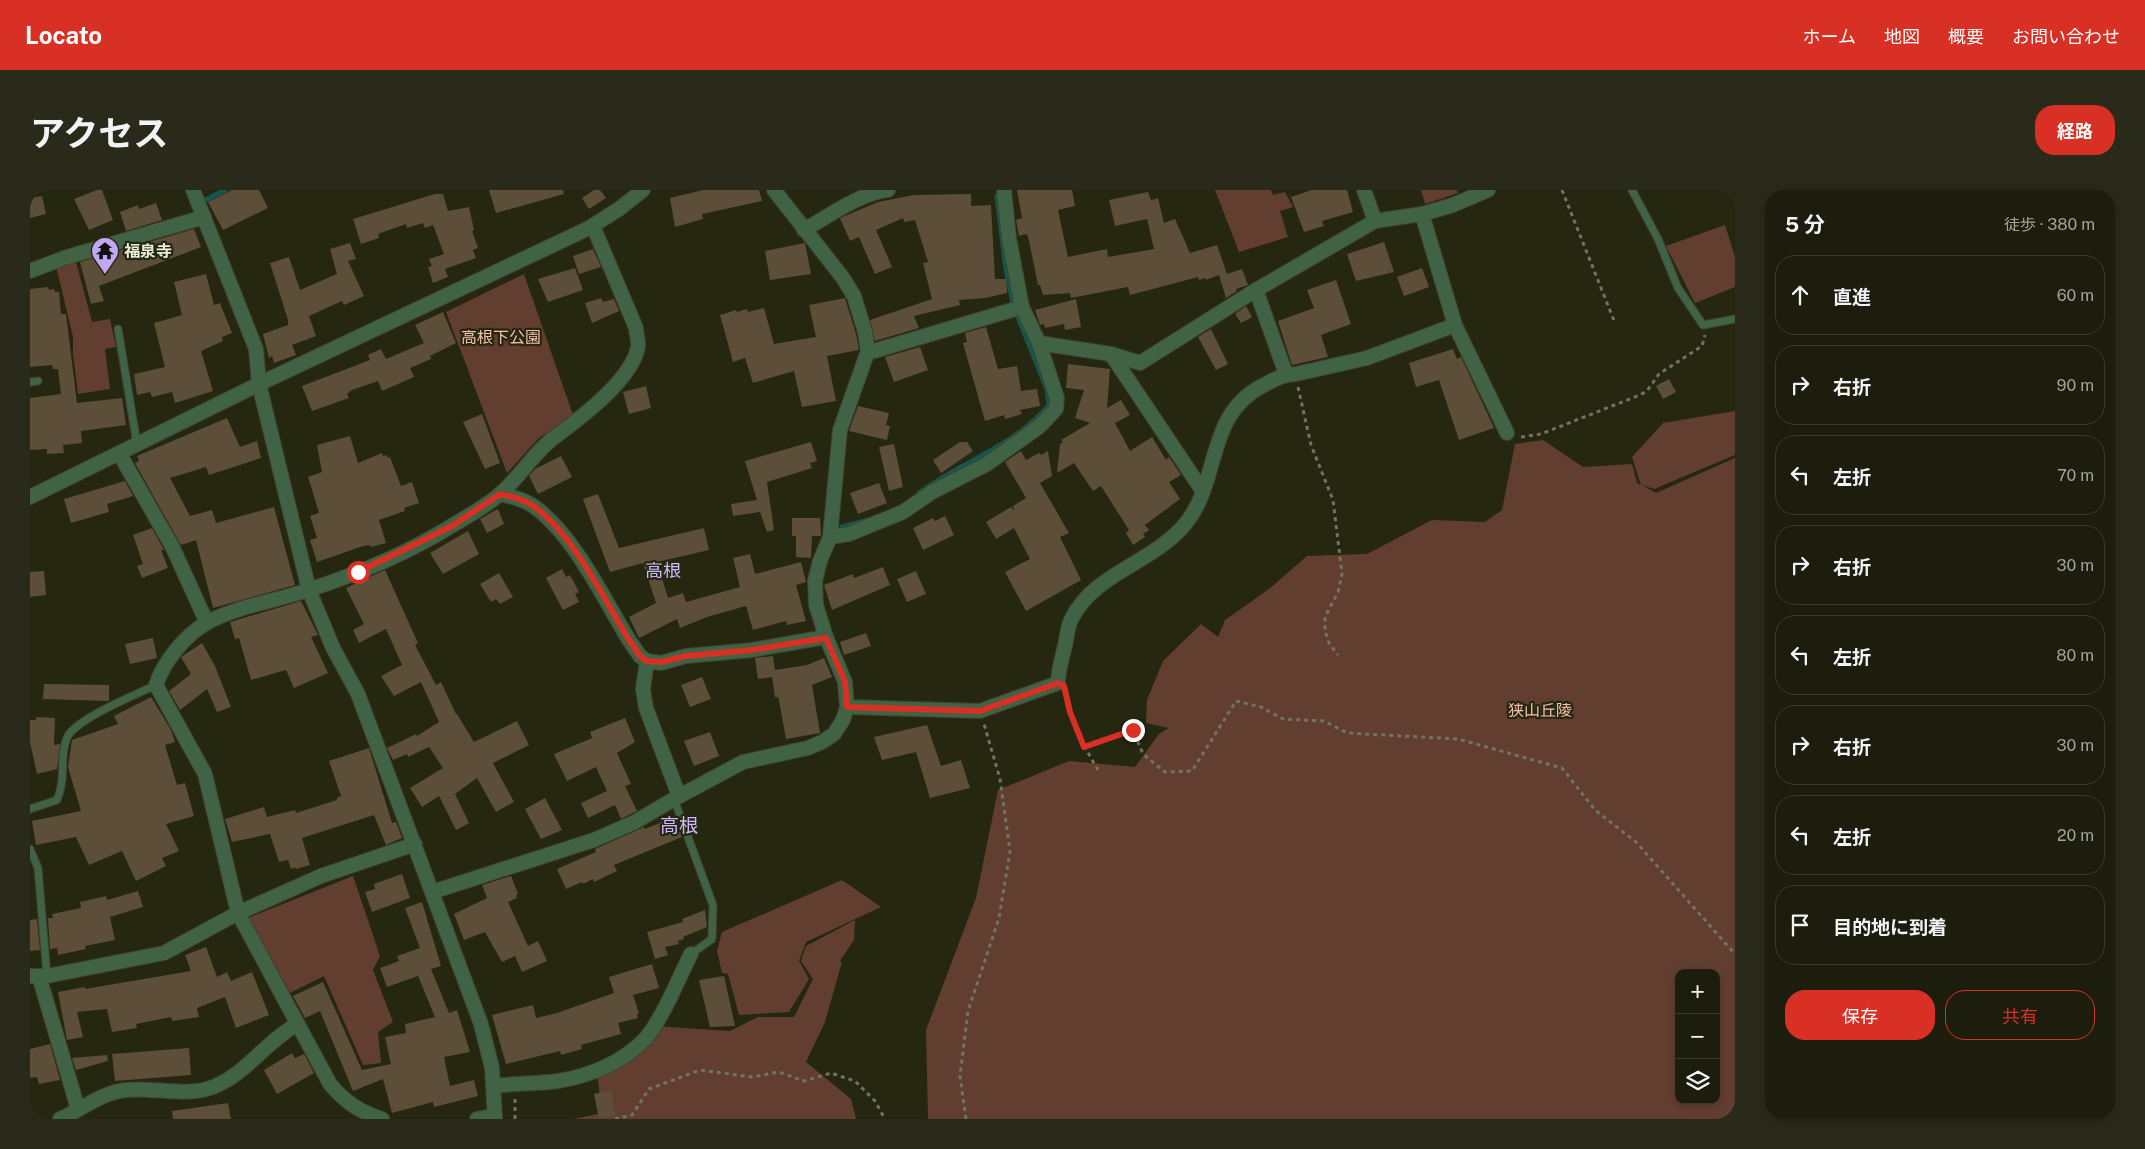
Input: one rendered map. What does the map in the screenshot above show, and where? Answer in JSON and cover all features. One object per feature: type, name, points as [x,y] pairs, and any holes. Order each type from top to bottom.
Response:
[{"type":"street","points":[[193,190],[256,348],[260,384],[309,590],[333,648],[358,694],[481,1024],[488,1048],[494,1086],[495,1118],[477,1119]]},
{"type":"street","points":[[30,497],[260,384],[593,226],[643,190]]},
{"type":"street","points":[[432,892],[594,840],[635,822],[676,797],[743,762],[808,748],[834,734],[847,707],[845,682],[826,638],[816,605],[815,581],[820,561],[830,536],[840,430],[868,351],[865,332],[854,296],[843,278],[774,190]]},
{"type":"street","points":[[804,230],[860,199],[888,190]]},
{"type":"street","points":[[830,536],[849,534],[903,512],[932,492],[987,464],[1049,419],[1056,409],[1057,398],[1039,344],[1022,307],[1010,248],[1004,190]]},
{"type":"street","points":[[1364,190],[1374,221]]},
{"type":"street","points":[[1039,344],[1111,354],[1140,363],[1256,290],[1374,221],[1422,214],[1453,205],[1488,190]]},
{"type":"street","points":[[1422,214],[1455,325],[1507,433]]},
{"type":"street","points":[[30,271],[64,258],[204,217]]},
{"type":"street","points":[[382,1119],[356,1109],[342,1099],[330,1084],[296,1025],[238,913],[206,774],[156,685],[161,670],[181,644],[207,623],[227,614],[309,590],[358,572],[452,526],[500,494],[541,448],[586,414],[611,389],[630,365],[638,346],[636,328],[593,226]]},
{"type":"street","points":[[1256,290],[1291,374]]},
{"type":"street","points":[[868,351],[874,351],[1022,307]]},
{"type":"street","points":[[847,707],[980,711],[1058,683],[1070,622],[1082,602],[1095,588],[1161,549],[1192,514],[1223,427],[1234,409],[1254,390],[1291,374],[1367,358],[1455,325]]},
{"type":"street","points":[[1111,354],[1202,490]]},
{"type":"street","points":[[119,453],[172,546],[207,623]]},
{"type":"street","points":[[500,494],[518,498],[536,508],[566,536],[629,640],[640,656],[647,661],[661,662],[686,656],[752,650],[826,638]]},
{"type":"street","points":[[647,661],[643,689],[646,708],[676,797]]},
{"type":"street","points":[[78,1109],[39,976],[164,953],[238,913],[321,876],[415,844]]},
{"type":"street","points":[[494,1086],[557,1081],[580,1076],[611,1065],[645,1038],[658,1019],[691,954]]},
{"type":"street","points":[[60,1119],[113,1092],[141,1088],[182,1092],[210,1088],[234,1075],[284,1032],[296,1025]]},
{"type":"lane","points":[[1632,190],[1658,239],[1678,288],[1703,325],[1735,319]]},
{"type":"lane","points":[[118,329],[137,444]]},
{"type":"lane","points":[[30,809],[57,800],[63,787],[64,748],[68,734],[82,723],[113,705],[156,685]]},
{"type":"lane","points":[[676,797],[713,905],[712,939],[691,954]]},
{"type":"lane","points":[[30,849],[38,868],[39,976]]},
{"type":"path","points":[[1562,190],[1616,323]]},
{"type":"path","points":[[1507,433],[1516,438],[1541,434],[1647,391],[1659,374],[1702,346],[1706,337],[1703,325]]},
{"type":"path","points":[[1291,374],[1311,445],[1333,500],[1342,574],[1338,592],[1325,617],[1325,631],[1329,643],[1338,655]]},
{"type":"path","points":[[1058,683],[1064,686],[1070,712],[1084,747],[1098,770]]},
{"type":"path","points":[[1084,747],[1133,730],[1143,754],[1165,772],[1192,771],[1236,701],[1261,706],[1283,719],[1324,722],[1347,733],[1458,739],[1562,768],[1596,810],[1636,842],[1735,954]]},
{"type":"path","points":[[966,1119],[960,1076],[968,1011],[999,918],[1010,851],[1000,779],[980,711]]},
{"type":"path","points":[[615,1119],[632,1115],[649,1089],[700,1070],[752,1077],[779,1072],[804,1081],[831,1073],[855,1081],[874,1101],[885,1119]]},
{"type":"path","points":[[514,1083],[515,1119]]},
{"type":"green space","points":[[1215,190],[1271,190],[1273,195],[1285,192],[1293,207],[1280,211],[1288,237],[1239,252]]},
{"type":"green space","points":[[1421,190],[1457,190],[1458,193],[1425,204]]},
{"type":"green space","points":[[1725,225],[1735,257],[1735,287],[1695,303],[1666,246]]},
{"type":"green space","points":[[75,258],[92,322],[110,319],[116,347],[105,349],[110,389],[78,394],[73,337],[56,266]]},
{"type":"green space","name":"高根下公園","points":[[524,274],[573,415],[539,438],[507,473],[446,312]]},
{"type":"green space","name":"狭山丘陵","points":[[1735,411],[1735,455],[1654,489],[1642,485],[1656,493],[1735,458],[1735,1119],[928,1119],[926,1030],[976,898],[998,790],[1069,761],[1135,767],[1159,734],[1169,728],[1146,723],[1147,700],[1163,661],[1201,624],[1218,637],[1225,620],[1269,589],[1307,556],[1367,554],[1432,520],[1485,522],[1502,510],[1515,444],[1543,440],[1583,467],[1632,464],[1637,483],[1641,485],[1632,457],[1663,423]]},
{"type":"green space","points":[[353,876],[380,956],[373,970],[393,1022],[378,1032],[381,1063],[363,1065],[324,976],[290,993],[248,918]]},
{"type":"green space","points":[[842,880],[881,907],[806,942],[799,961],[809,979],[789,1012],[739,1015],[728,974],[722,973],[717,951],[722,932]]},
{"type":"green space","points":[[855,920],[854,940],[840,961],[842,962],[825,1022],[806,1062],[851,1099],[856,1119],[574,1119],[602,1113],[597,1073],[653,1026],[730,1031],[758,1017],[794,1017],[813,979],[801,961],[806,946]]},
{"type":"building","points":[[97,190],[102,190],[113,220],[89,230],[74,199]]},
{"type":"building","points":[[232,190],[259,190],[268,208],[223,230],[208,202]]},
{"type":"building","points":[[489,190],[563,190],[564,194],[496,213]]},
{"type":"building","points":[[594,190],[600,190],[606,198],[589,209],[582,198]]},
{"type":"building","points":[[703,190],[759,190],[762,201],[702,214],[703,219],[675,227],[670,198]]},
{"type":"building","points":[[1017,190],[1072,190],[1075,206],[1058,210],[1068,257],[1107,249],[1108,257],[1154,249],[1147,219],[1115,226],[1109,200],[1148,192],[1151,200],[1158,198],[1164,223],[1175,219],[1190,253],[1217,245],[1227,274],[1242,269],[1248,285],[1236,289],[1237,291],[1226,298],[1219,275],[1206,280],[1205,278],[1199,280],[1198,277],[1130,295],[1128,287],[1071,298],[1070,293],[1043,295],[1040,285],[1038,285],[1028,236],[1026,234],[1019,236],[1016,220],[1022,218]]},
{"type":"building","points":[[1312,190],[1347,190],[1353,212],[1322,221],[1324,226],[1304,232],[1291,197]]},
{"type":"building","points":[[435,194],[443,194],[448,211],[469,207],[474,230],[472,231],[478,248],[473,250],[476,258],[445,269],[448,277],[433,283],[428,267],[432,266],[429,259],[444,254],[433,225],[425,228],[423,223],[407,228],[406,224],[378,234],[379,238],[361,244],[353,219]]},
{"type":"building","points":[[971,194],[971,206],[991,205],[995,279],[1006,279],[1007,293],[985,298],[959,300],[960,305],[914,316],[919,328],[875,341],[870,320],[932,299],[923,263],[928,262],[915,220],[904,222],[903,218],[876,230],[892,267],[875,274],[859,237],[850,241],[840,218],[878,202],[914,195]]},
{"type":"building","points":[[42,196],[46,214],[30,218],[30,198]]},
{"type":"building","points":[[156,203],[162,220],[126,231],[120,212],[138,205],[139,209]]},
{"type":"building","points":[[194,229],[201,247],[99,286],[104,301],[91,304],[80,262]]},
{"type":"building","points":[[1384,242],[1394,272],[1356,281],[1347,254]]},
{"type":"building","points":[[350,243],[356,259],[348,261],[364,296],[344,305],[342,301],[309,316],[316,336],[292,345],[296,355],[274,363],[272,356],[269,358],[263,334],[288,325],[288,320],[270,263],[289,257],[300,290],[337,274],[330,249]]},
{"type":"building","points":[[805,243],[811,274],[770,280],[765,251]]},
{"type":"building","points":[[593,249],[601,267],[579,274],[573,256]]},
{"type":"building","points":[[575,268],[583,290],[548,302],[538,279]]},
{"type":"building","points":[[1422,268],[1429,287],[1404,296],[1397,277]]},
{"type":"building","points":[[206,274],[214,305],[220,303],[232,333],[222,337],[223,341],[201,351],[213,391],[175,403],[172,392],[152,397],[150,392],[137,395],[134,374],[165,367],[154,323],[182,315],[174,282]]},
{"type":"building","points":[[1336,280],[1351,324],[1321,335],[1328,357],[1292,365],[1278,321],[1314,308],[1307,290]]},
{"type":"building","points":[[48,287],[49,290],[54,289],[55,292],[59,292],[61,314],[66,314],[77,403],[122,398],[126,425],[81,431],[82,443],[63,445],[64,453],[47,454],[47,449],[30,450],[30,398],[61,394],[58,369],[53,369],[52,365],[30,367],[30,289]]},
{"type":"building","points":[[601,298],[603,302],[614,299],[619,311],[592,323],[585,303]]},
{"type":"building","points":[[845,298],[859,350],[827,356],[836,401],[802,407],[794,371],[753,383],[745,358],[733,362],[720,315],[736,310],[737,312],[747,309],[748,312],[764,308],[774,344],[816,337],[809,305]]},
{"type":"building","points":[[1076,299],[1081,327],[1065,330],[1064,324],[1045,328],[1044,324],[1040,325],[1035,310]]},
{"type":"building","points":[[1246,306],[1252,317],[1241,323],[1235,314]]},
{"type":"building","points":[[443,312],[456,343],[430,356],[431,359],[410,368],[414,377],[382,391],[378,381],[352,390],[347,394],[349,398],[312,411],[302,386],[370,360],[368,355],[381,349],[386,359],[424,343],[415,325]]},
{"type":"building","points":[[986,327],[998,369],[1017,366],[1021,391],[1037,389],[1040,406],[1020,410],[1022,414],[1005,419],[1004,415],[985,421],[963,343],[967,342],[965,333]]},
{"type":"building","points":[[1211,329],[1228,364],[1216,370],[1198,337]]},
{"type":"building","points":[[920,347],[928,370],[894,382],[885,357]]},
{"type":"building","points":[[1453,349],[1457,359],[1461,357],[1494,428],[1459,440],[1439,380],[1416,387],[1409,363]]},
{"type":"building","points":[[1068,364],[1110,369],[1107,408],[1121,400],[1130,415],[1115,423],[1130,451],[1152,437],[1166,460],[1169,457],[1181,475],[1169,482],[1180,499],[1145,525],[1149,530],[1143,534],[1145,537],[1133,545],[1126,533],[1129,530],[1101,486],[1093,491],[1074,463],[1057,473],[1060,444],[1063,442],[1061,440],[1090,423],[1075,418],[1084,390],[1066,388]]},
{"type":"building","points":[[1669,379],[1676,392],[1663,399],[1656,386]]},
{"type":"building","points":[[646,386],[651,408],[629,414],[623,392]]},
{"type":"building","points":[[858,406],[889,413],[886,425],[890,426],[887,440],[849,431]]},
{"type":"building","points":[[482,414],[500,463],[485,469],[463,422]]},
{"type":"building","points":[[227,418],[240,447],[257,441],[261,458],[209,475],[206,467],[170,478],[190,516],[212,510],[216,523],[274,507],[295,585],[213,608],[196,540],[181,545],[135,463],[139,461],[137,456]]},
{"type":"building","points":[[350,436],[358,463],[382,453],[383,456],[390,457],[401,486],[412,482],[419,503],[404,508],[405,511],[379,520],[386,543],[371,547],[370,545],[363,546],[317,562],[310,540],[317,538],[310,516],[319,513],[308,477],[322,472],[317,445]]},
{"type":"building","points":[[811,442],[817,461],[810,463],[812,468],[767,482],[774,530],[767,532],[760,512],[733,516],[731,504],[757,500],[745,461]]},
{"type":"building","points":[[960,442],[967,442],[973,451],[941,473],[933,460]]},
{"type":"building","points":[[894,444],[903,487],[889,491],[879,447]]},
{"type":"building","points":[[1021,451],[1026,460],[1039,453],[1041,455],[1048,451],[1052,476],[1040,483],[1069,533],[1060,537],[1081,580],[1026,611],[1005,572],[1030,559],[1014,528],[996,539],[986,522],[1011,507],[1014,511],[1013,506],[1026,498],[1005,462]]},
{"type":"building","points":[[561,456],[572,477],[538,494],[529,476],[535,469]]},
{"type":"building","points":[[125,481],[133,496],[107,504],[109,512],[71,523],[64,499]]},
{"type":"building","points":[[879,483],[887,503],[858,514],[850,493]]},
{"type":"building","points":[[598,494],[619,548],[704,528],[709,550],[657,562],[668,598],[683,593],[686,602],[740,587],[733,558],[750,554],[755,574],[801,562],[806,582],[796,585],[806,621],[787,625],[786,621],[753,630],[746,606],[707,617],[680,628],[677,619],[639,638],[629,617],[656,603],[643,563],[610,572],[583,499]]},
{"type":"building","points":[[498,509],[504,524],[487,533],[480,519]]},
{"type":"building","points":[[945,516],[954,535],[923,550],[913,528],[933,518],[935,521]]},
{"type":"building","points":[[792,518],[820,518],[821,536],[812,536],[811,558],[796,557],[796,536],[792,536]]},
{"type":"building","points":[[152,528],[164,550],[161,550],[168,568],[142,578],[137,566],[143,564],[133,535]]},
{"type":"building","points":[[468,531],[479,554],[443,574],[430,553]]},
{"type":"building","points":[[883,567],[890,585],[832,610],[824,585],[853,574],[854,578]]},
{"type":"building","points":[[562,569],[566,577],[570,575],[579,592],[575,594],[579,602],[563,610],[546,578]]},
{"type":"building","points":[[385,570],[418,643],[415,645],[436,685],[441,682],[456,714],[474,742],[517,721],[529,745],[493,763],[514,802],[496,812],[477,778],[455,794],[469,823],[456,830],[439,796],[422,807],[410,788],[443,768],[429,747],[408,757],[407,754],[393,760],[387,748],[416,734],[417,736],[439,722],[421,682],[394,696],[381,676],[402,665],[386,629],[359,643],[353,630],[364,624],[346,588]]},
{"type":"building","points":[[44,571],[46,595],[30,597],[30,572]]},
{"type":"building","points":[[916,571],[926,594],[907,602],[897,579]]},
{"type":"building","points":[[499,573],[513,597],[500,604],[496,599],[491,602],[480,584]]},
{"type":"building","points":[[301,601],[318,635],[311,637],[328,673],[294,688],[286,670],[251,680],[239,638],[235,639],[230,622]]},
{"type":"building","points":[[866,633],[871,646],[844,655],[840,642]]},
{"type":"building","points":[[153,638],[157,658],[130,664],[125,644]]},
{"type":"building","points":[[202,643],[215,666],[231,707],[217,712],[207,689],[180,710],[169,691],[191,674],[181,657]]},
{"type":"building","points":[[773,656],[775,670],[807,665],[824,658],[832,677],[812,685],[820,733],[786,739],[779,700],[778,697],[775,697],[772,677],[758,679],[755,658]]},
{"type":"building","points":[[702,677],[711,699],[690,707],[681,685]]},
{"type":"building","points":[[44,684],[109,685],[109,701],[43,699]]},
{"type":"building","points":[[151,697],[171,730],[175,742],[165,745],[177,785],[185,783],[194,816],[166,824],[179,851],[162,858],[166,866],[136,881],[122,851],[89,865],[76,837],[36,845],[32,821],[81,811],[68,767],[72,740],[118,724],[114,716]]},
{"type":"building","points":[[36,717],[55,718],[54,745],[60,744],[57,769],[37,774],[30,742],[30,720],[36,720]]},
{"type":"building","points":[[625,718],[635,742],[617,753],[631,784],[625,786],[637,811],[621,819],[615,805],[588,818],[581,803],[607,791],[596,767],[567,781],[554,754],[592,738],[590,732]]},
{"type":"building","points":[[927,725],[941,766],[961,760],[970,788],[930,798],[916,752],[882,760],[874,737]]},
{"type":"building","points":[[710,732],[719,756],[694,766],[684,741]]},
{"type":"building","points":[[369,748],[392,823],[396,822],[402,838],[386,845],[374,815],[302,838],[310,865],[296,869],[295,867],[291,869],[288,860],[279,862],[270,834],[232,842],[225,819],[264,807],[267,817],[295,810],[296,813],[337,800],[341,796],[329,761]]},
{"type":"building","points":[[545,798],[562,830],[541,839],[525,809]]},
{"type":"building","points":[[672,818],[676,819],[682,837],[614,865],[617,871],[594,882],[593,879],[566,889],[557,869],[596,852],[595,849],[644,827],[645,829]]},
{"type":"building","points":[[402,874],[410,898],[372,912],[365,892],[375,889],[374,884]]},
{"type":"building","points":[[511,876],[518,894],[516,895],[517,898],[508,902],[528,946],[538,941],[547,961],[522,972],[515,956],[502,962],[485,932],[464,940],[454,914],[487,898],[482,885]]},
{"type":"building","points":[[138,891],[143,907],[110,917],[115,940],[85,946],[86,949],[58,955],[57,948],[50,949],[48,918],[53,918],[52,914],[81,908],[80,902],[106,896],[107,900]]},
{"type":"building","points":[[422,902],[441,966],[431,969],[449,1013],[457,1010],[470,1052],[444,1057],[450,1086],[474,1080],[478,1096],[434,1107],[433,1102],[392,1113],[383,1079],[353,1091],[320,1011],[305,1018],[293,996],[323,982],[362,1070],[391,1064],[385,1037],[406,1033],[405,1024],[435,1017],[418,976],[387,987],[380,968],[399,961],[397,956],[420,948],[405,908]]},
{"type":"building","points":[[705,910],[707,927],[683,937],[684,939],[678,941],[679,944],[665,947],[668,955],[655,959],[647,932],[683,922],[682,919]]},
{"type":"building","points":[[37,919],[40,950],[30,951],[30,920]]},
{"type":"building","points":[[206,947],[217,977],[227,972],[231,981],[252,972],[269,1015],[236,1028],[225,997],[197,1008],[199,1017],[172,1021],[171,1017],[136,1024],[137,1028],[112,1032],[107,1009],[77,1012],[83,1037],[67,1040],[58,992],[191,971],[185,955]]},
{"type":"building","points":[[652,964],[659,988],[633,995],[639,1013],[637,1014],[638,1018],[618,1023],[621,1034],[581,1045],[582,1049],[561,1055],[560,1051],[506,1064],[492,1015],[533,1005],[536,1018],[557,1013],[614,993],[609,977]]},
{"type":"building","points":[[724,976],[735,1026],[710,1027],[699,980]]},
{"type":"building","points":[[50,1044],[60,1080],[39,1084],[37,1077],[30,1078],[30,1049]]},
{"type":"building","points":[[189,1048],[191,1075],[115,1081],[112,1054]]},
{"type":"building","points":[[292,1053],[295,1058],[304,1054],[314,1073],[277,1094],[264,1070]]},
{"type":"building","points":[[107,1055],[108,1061],[76,1070],[72,1058]]},
{"type":"building","points":[[611,1090],[616,1115],[599,1119],[594,1094]]},
{"type":"building","points":[[228,1103],[231,1119],[173,1119],[172,1111]]},
{"type":"waterway","points":[[200,203],[225,190]]},
{"type":"waterway","points":[[997,196],[1006,269],[1013,303]]},
{"type":"waterway","points":[[919,493],[1004,443],[1020,432],[1049,405],[1047,389],[1018,317]]},
{"type":"waterway","points":[[842,527],[868,520]]},
{"type":"place","name":"福泉寺","points":[[105,275]]},
{"type":"district","name":"高根","points":[[663,570]]},
{"type":"district","name":"高根","points":[[679,825]]},
{"type":"route","points":[[358,572],[452,526],[500,494],[518,498],[536,508],[566,536],[629,640],[640,656],[647,661],[661,662],[686,656],[752,650],[826,638],[845,682],[847,707],[980,711],[1058,683],[1064,686],[1070,712],[1084,747],[1133,730]]}]
